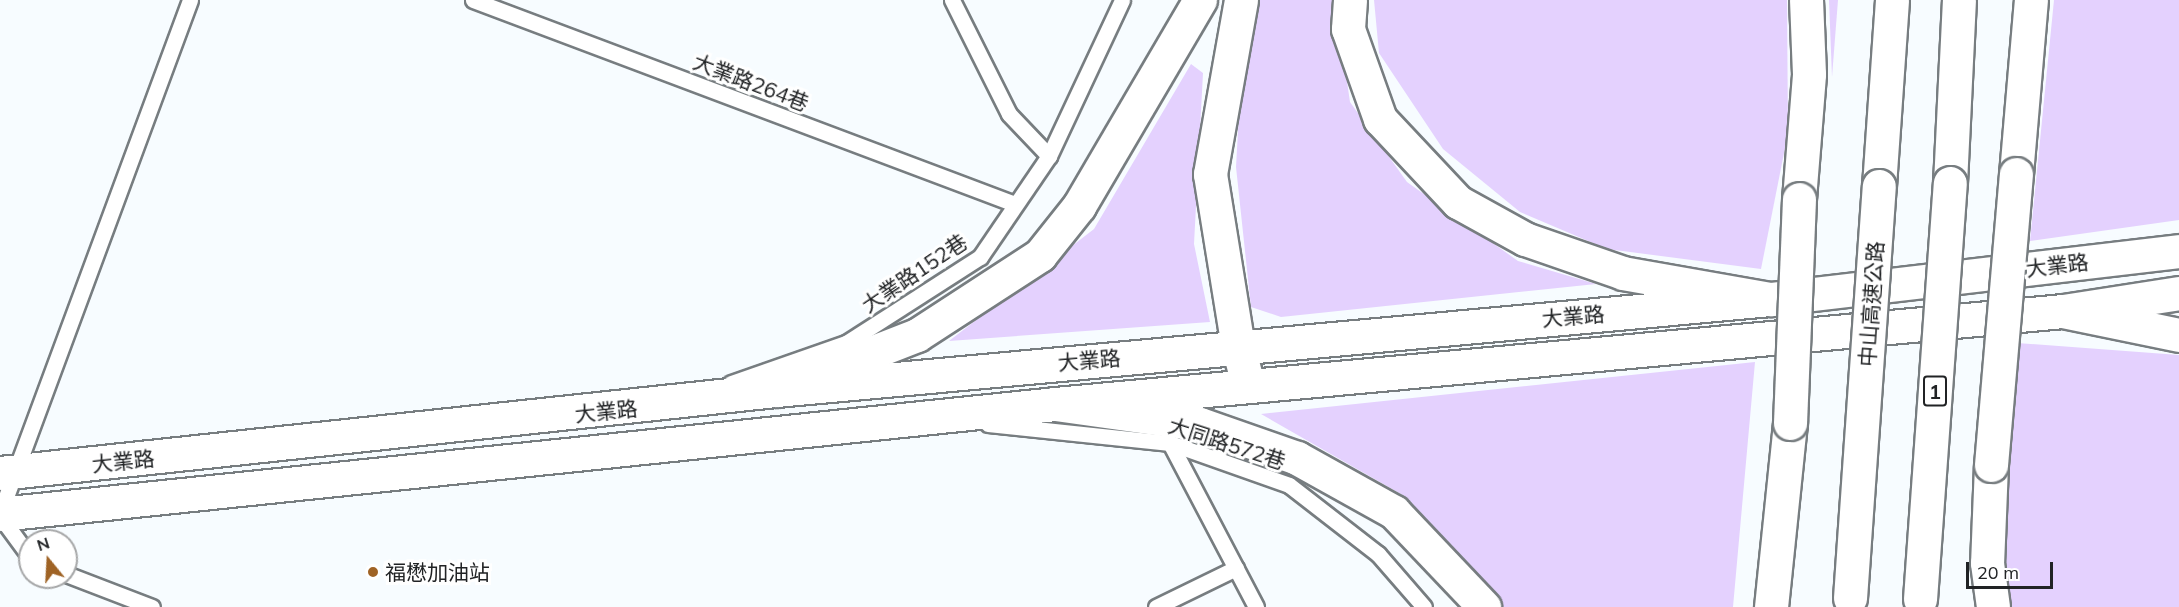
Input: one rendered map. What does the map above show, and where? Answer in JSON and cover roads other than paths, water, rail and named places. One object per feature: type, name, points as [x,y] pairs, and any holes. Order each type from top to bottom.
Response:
[{"type":"main road","points":[[777,390],[917,335],[1040,255],[1079,206],[1200,0]]},
{"type":"main road","points":[[1241,0],[1210,174],[1238,346],[1248,385]]},
{"type":"main road","points":[[1350,0],[1348,29],[1380,119],[1458,202],[1525,238],[1623,273],[1770,298]]},
{"type":"main road","points":[[1771,607],[1790,423],[1798,199],[1809,74],[1806,0]]},
{"type":"main road","name":"中山高速公路","points":[[1849,602],[1892,0]]},
{"type":"main road","name":"1","points":[[1920,603],[1950,183],[1959,0]]},
{"type":"main road","points":[[1993,607],[1987,563],[1991,465],[2031,0]]},
{"type":"main road","name":"大業路","points":[[8,473],[666,405],[777,390],[1770,298],[2179,251]]},
{"type":"main road","name":"大業路","points":[[0,514],[1248,385],[2063,311],[2179,293]]},
{"type":"main road","points":[[2063,311],[2179,335]]},
{"type":"main road","points":[[1055,404],[1200,424],[1297,458],[1394,512],[1484,607]]},
{"type":"lane","points":[[18,540],[0,514],[8,473],[190,0]]},
{"type":"lane","name":"大業路264巷","points":[[473,0],[1015,204]]},
{"type":"lane","points":[[952,0],[1009,114],[1050,156]]},
{"type":"lane","name":"大業路152巷","points":[[666,405],[846,343],[980,257],[1050,156],[1122,0]]},
{"type":"lane","name":"大同路572巷","points":[[934,418],[1170,443],[1289,485],[1378,554],[1424,607]]},
{"type":"lane","points":[[1170,443],[1256,607]]},
{"type":"lane","points":[[1156,607],[1236,568]]},
{"type":"lane","points":[[78,579],[152,607]]},
{"type":"place","name":"福懋加油站","points":[[373,572]]}]
